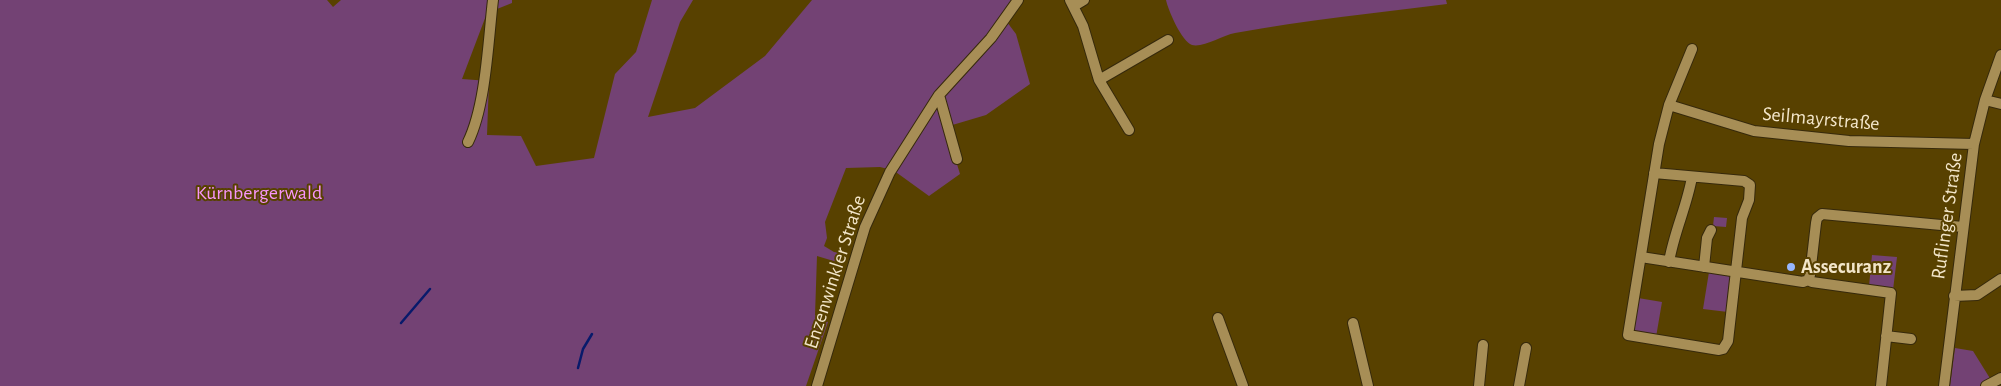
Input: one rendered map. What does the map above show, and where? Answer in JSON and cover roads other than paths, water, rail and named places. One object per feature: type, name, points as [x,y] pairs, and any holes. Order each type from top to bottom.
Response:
[{"type":"street","points":[[468,142],[476,126],[493,0]]},
{"type":"street","name":"Enzenwinkler Straße","points":[[817,386],[856,251],[878,196],[898,157],[939,95],[996,32],[1018,0]]},
{"type":"street","points":[[1084,0],[1072,3],[1083,26],[1099,80],[1129,130]]},
{"type":"street","points":[[1099,80],[1168,40]]},
{"type":"street","points":[[1654,173],[1744,181],[1750,185],[1749,200],[1742,218],[1728,341],[1723,349],[1628,335],[1641,257],[1654,173],[1659,144],[1669,105],[1692,49]]},
{"type":"street","name":"Ruflinger Straße","points":[[1944,386],[1974,144],[1984,100],[2001,55]]},
{"type":"street","points":[[939,95],[957,159]]},
{"type":"street","points":[[1984,100],[2001,104]]},
{"type":"street","name":"Seilmayrstraße","points":[[1669,105],[1754,131],[1849,141],[1974,144]]},
{"type":"street","points":[[1669,262],[1672,243],[1692,177]]},
{"type":"street","points":[[1808,280],[1816,223],[1819,215],[1963,227]]},
{"type":"street","points":[[1704,267],[1707,238],[1711,230]]},
{"type":"street","points":[[1641,257],[1803,282],[1808,280],[1891,293],[1881,386]]},
{"type":"street","points":[[1954,296],[1977,295],[2001,279]]},
{"type":"street","points":[[1218,318],[1243,386]]},
{"type":"street","points":[[1353,323],[1368,386]]},
{"type":"street","points":[[1886,336],[1911,339]]},
{"type":"street","points":[[1479,386],[1483,345]]},
{"type":"street","points":[[1519,386],[1526,348]]},
{"type":"street","points":[[1986,386],[2001,378]]},
{"type":"waterway","points":[[401,323],[430,289]]},
{"type":"waterway","points":[[578,368],[583,349],[592,334]]},
{"type":"place","name":"Assecuranz","points":[[1791,267]]},
{"type":"park label","name":"Kürnbergerwald","points":[[259,193]]}]
